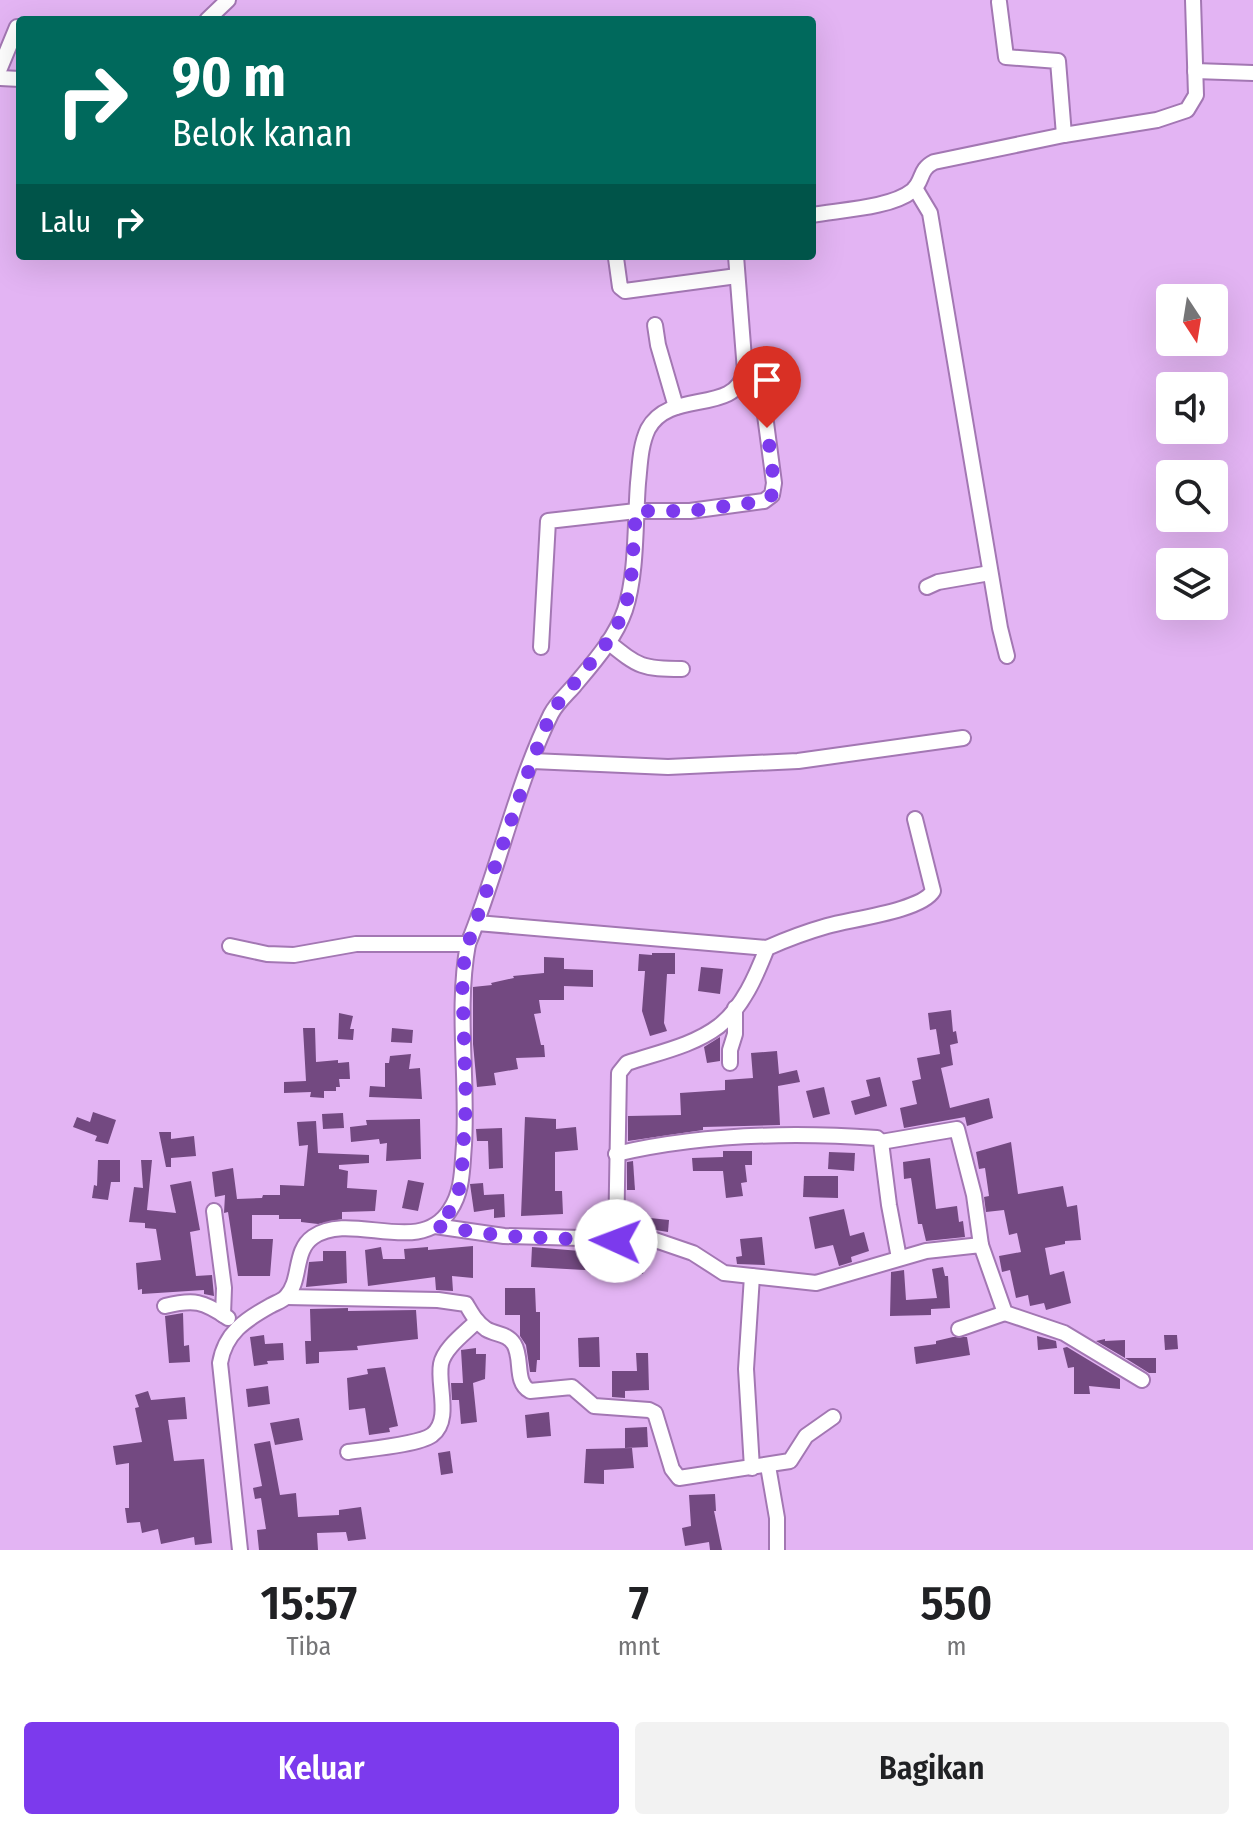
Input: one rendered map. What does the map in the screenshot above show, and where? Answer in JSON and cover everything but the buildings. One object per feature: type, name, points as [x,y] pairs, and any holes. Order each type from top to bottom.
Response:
[{"type":"street","points":[[211,16],[228,0]]},
{"type":"street","points":[[816,214],[899,200],[915,188],[924,167],[934,162],[1064,135],[1157,120],[1187,110],[1196,95],[1193,0]]},
{"type":"street","points":[[999,2],[1006,57],[1058,61],[1064,135]]},
{"type":"street","points":[[0,68],[16,29]]},
{"type":"street","points":[[1195,71],[1253,73]]},
{"type":"street","points":[[915,188],[930,213],[990,573],[1007,656]]},
{"type":"street","points":[[616,260],[620,287],[625,291],[737,276]]},
{"type":"street","points":[[240,1550],[220,1363],[222,1351],[238,1326],[286,1297],[294,1282],[302,1247],[313,1237],[330,1228],[415,1233],[435,1226],[450,1211],[461,1184],[466,1103],[462,973],[468,944],[552,711],[608,642],[625,610],[631,580],[641,452],[649,428],[663,413],[676,407],[727,396],[743,382],[745,371],[736,260]]},
{"type":"street","points":[[655,325],[676,407]]},
{"type":"street","points":[[541,647],[546,523],[636,511],[690,511],[764,501],[772,495],[774,483],[763,400],[756,390],[743,382]]},
{"type":"street","points":[[927,587],[990,573]]},
{"type":"street","points":[[608,642],[634,664],[645,668],[682,669]]},
{"type":"street","points":[[532,761],[668,767],[798,761],[963,738]]},
{"type":"street","points":[[477,923],[767,948],[827,926],[925,900],[931,895],[933,891],[915,819]]},
{"type":"street","points":[[230,946],[267,954],[294,955],[356,944],[468,944]]},
{"type":"street","points":[[616,1241],[616,1154],[621,1067],[690,1042],[719,1026],[752,985],[767,948]]},
{"type":"street","points":[[730,1063],[735,1008]]},
{"type":"street","points":[[881,1142],[957,1129],[974,1195],[981,1245],[1005,1313]]},
{"type":"street","points":[[616,1154],[668,1142],[839,1136],[877,1138],[881,1142],[899,1258]]},
{"type":"street","points":[[214,1211],[224,1288],[223,1315]]},
{"type":"street","points":[[435,1226],[504,1236],[655,1240],[693,1253],[724,1273],[816,1283],[926,1251],[981,1245]]},
{"type":"street","points":[[752,1276],[746,1369],[752,1468]]},
{"type":"street","points":[[286,1297],[452,1301],[466,1304],[477,1321],[491,1332],[510,1338],[516,1348],[520,1381],[524,1388],[530,1391],[572,1387],[594,1406],[655,1413],[672,1469],[679,1478],[790,1461],[806,1436],[833,1417]]},
{"type":"street","points":[[165,1306],[188,1301],[204,1303],[238,1326]]},
{"type":"street","points":[[959,1329],[1005,1313],[1064,1333],[1142,1380]]},
{"type":"street","points":[[348,1452],[423,1440],[435,1434],[442,1422],[441,1363],[446,1352],[477,1321]]},
{"type":"street","points":[[768,1466],[777,1518],[777,1550]]},
{"type":"route","points":[[616,1241],[504,1236],[435,1226],[450,1211],[461,1184],[466,1103],[462,973],[468,944],[552,711],[610,639],[625,610],[631,580],[636,511],[690,511],[764,501],[772,495],[774,483],[767,428]]}]
